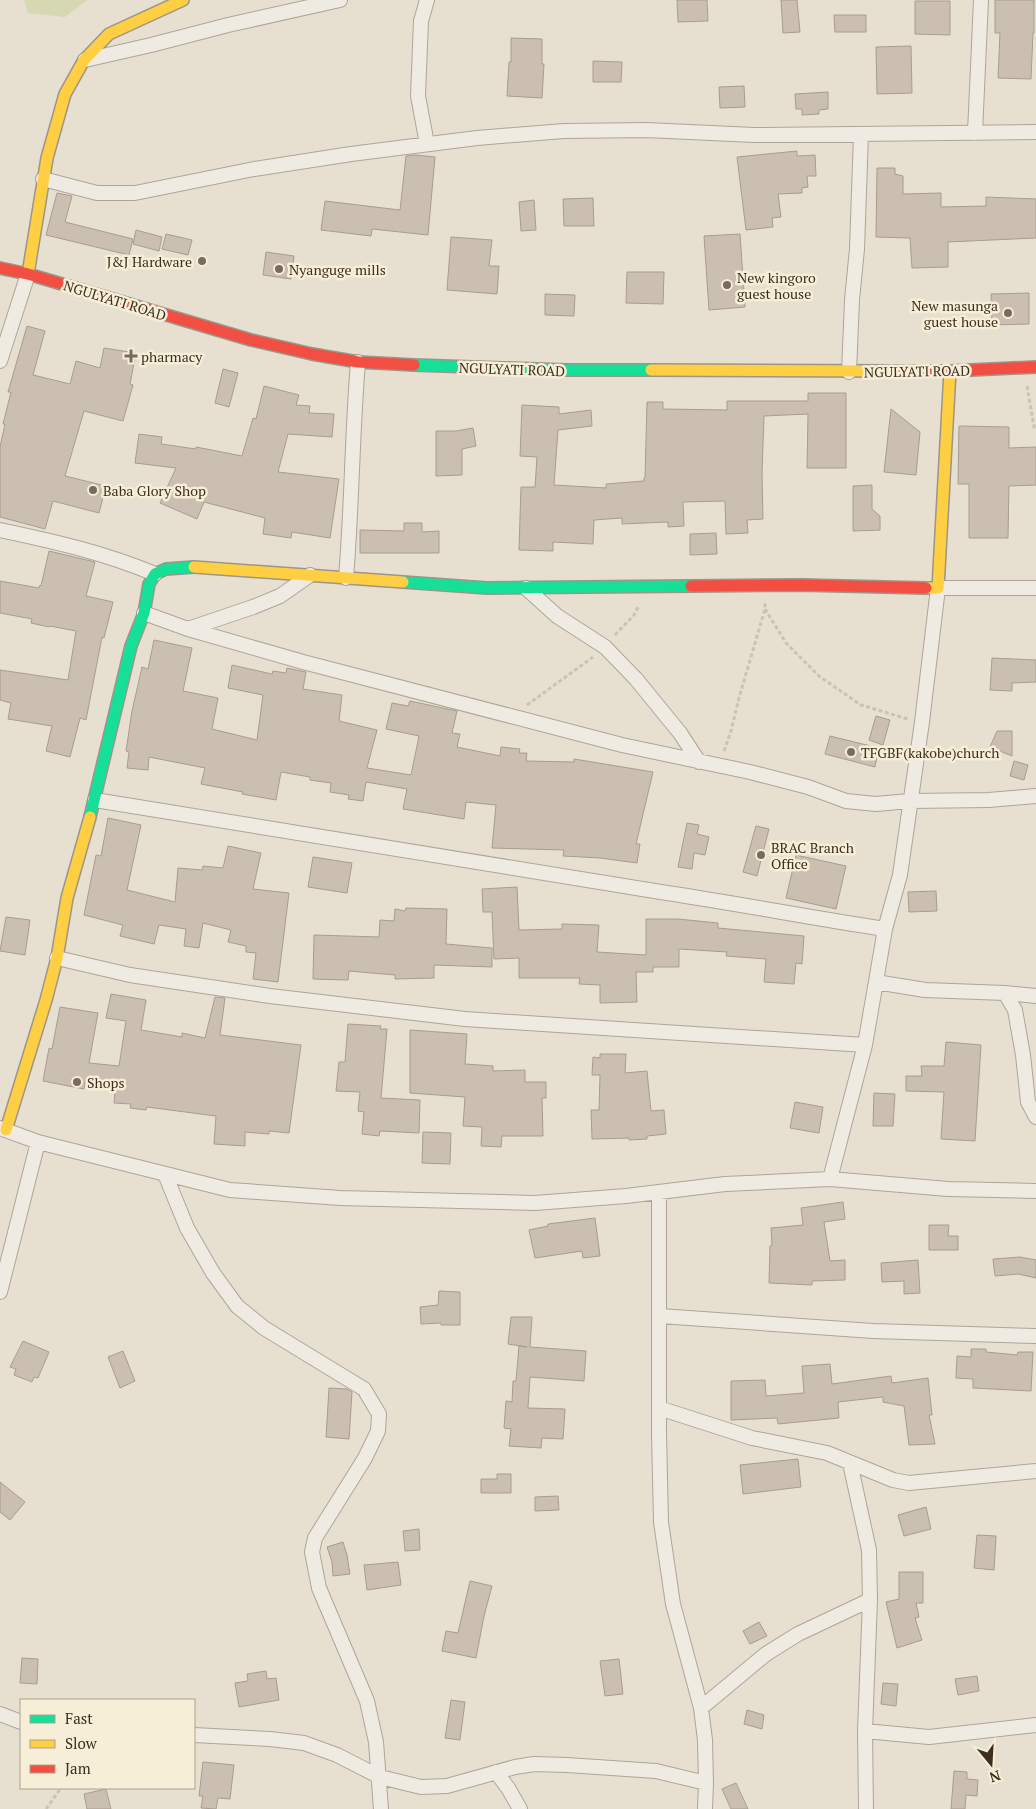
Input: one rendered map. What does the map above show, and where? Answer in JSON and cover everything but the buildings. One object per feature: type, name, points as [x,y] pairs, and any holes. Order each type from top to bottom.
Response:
[{"type":"street","points":[[0,360],[28,274],[47,158],[64,94],[84,60],[109,34],[183,0]]},
{"type":"street","points":[[84,60],[340,0]]},
{"type":"street","points":[[427,0],[422,21],[418,96],[427,144]]},
{"type":"street","points":[[975,133],[981,0]]},
{"type":"street","points":[[43,179],[97,193],[135,193],[254,169],[427,144],[564,131],[646,130],[754,135],[1036,132]]},
{"type":"street","points":[[849,372],[852,300],[857,249],[861,134]]},
{"type":"street","name":"NGULYATI ROAD","points":[[0,268],[28,274],[251,340],[358,362],[447,367],[566,370],[849,372],[950,371],[1036,367]]},
{"type":"street","points":[[346,578],[358,362]]},
{"type":"street","points":[[830,1179],[865,1045],[885,929],[900,875],[909,800],[922,722],[938,588],[950,371]]},
{"type":"street","points":[[0,530],[116,558],[155,574]]},
{"type":"street","points":[[1036,588],[652,585],[487,588],[196,567],[166,568],[155,574],[149,584],[144,613],[131,646],[95,800],[67,898],[56,958],[32,1051],[3,1129],[38,1142],[230,1190],[340,1198],[535,1204],[725,1184],[830,1179],[948,1189],[1036,1191]]},
{"type":"street","points":[[188,629],[280,596],[310,575]]},
{"type":"street","points":[[526,588],[557,616],[605,647],[636,679],[669,719],[699,762]]},
{"type":"street","points":[[144,613],[188,629],[303,662],[622,746],[808,787],[846,801],[876,804],[909,800],[989,800],[1036,796]]},
{"type":"street","points":[[95,800],[700,898],[802,917],[885,929]]},
{"type":"street","points":[[56,958],[130,975],[233,991],[456,1018],[865,1045]]},
{"type":"street","points":[[876,982],[925,990],[1036,996]]},
{"type":"street","points":[[1005,993],[1015,1010],[1028,1102],[1036,1117]]},
{"type":"street","points":[[0,1292],[38,1142]]},
{"type":"street","points":[[165,1174],[187,1228],[213,1273],[238,1306],[264,1328],[364,1389],[379,1414],[378,1431],[365,1458],[315,1538],[312,1552],[320,1588],[366,1701],[376,1742],[381,1809]]},
{"type":"street","points":[[659,1192],[661,1522],[673,1604],[700,1708],[705,1740],[705,1809]]},
{"type":"street","points":[[660,1316],[873,1331],[1036,1336]]},
{"type":"street","points":[[659,1408],[752,1438],[827,1453],[892,1480],[909,1483],[1036,1471]]},
{"type":"street","points":[[850,1463],[869,1550],[870,1600],[865,1731],[866,1809]]},
{"type":"street","points":[[700,1708],[766,1654],[798,1634],[870,1600]]},
{"type":"street","points":[[0,1714],[20,1722]]},
{"type":"street","points":[[865,1731],[929,1737],[1036,1725]]},
{"type":"street","points":[[195,1735],[270,1739],[304,1744],[337,1755],[380,1777],[421,1787],[447,1786],[515,1767],[534,1764],[656,1771],[706,1783]]},
{"type":"street","points":[[496,1772],[520,1809]]},
{"type":"path","points":[[1023,367],[1036,430]]},
{"type":"path","points":[[510,716],[574,672],[605,647],[634,615],[652,585]]},
{"type":"path","points":[[719,766],[731,732],[765,609],[765,586]]},
{"type":"path","points":[[765,609],[786,643],[819,676],[840,692],[861,706],[922,722]]},
{"type":"path","points":[[46,1809],[60,1789]]},
{"type":"green space","points":[[24,0],[87,0],[65,17],[28,13]]},
{"type":"traffic: fast","points":[[414,365],[566,370],[651,370]]},
{"type":"traffic: fast","points":[[90,817],[131,646],[144,613],[149,584],[155,574],[166,569],[194,567]]},
{"type":"traffic: fast","points":[[403,582],[487,588],[691,586]]},
{"type":"traffic: slow","points":[[28,274],[47,158],[65,94],[84,60],[109,34],[183,0]]},
{"type":"traffic: slow","points":[[651,370],[886,371]]},
{"type":"traffic: slow","points":[[926,588],[938,588],[950,371]]},
{"type":"traffic: slow","points":[[194,567],[403,582]]},
{"type":"traffic: slow","points":[[6,1130],[46,1000],[57,958],[67,898],[90,817]]},
{"type":"traffic: jam","points":[[0,268],[28,274],[251,340],[358,362],[414,365]]},
{"type":"traffic: jam","points":[[886,371],[950,371],[1036,367]]},
{"type":"traffic: jam","points":[[691,586],[802,585],[926,588]]},
{"type":"place","name":"J&J Hardware","points":[[202,261]]},
{"type":"place","name":"Nyanguge mills","points":[[279,269]]},
{"type":"place","name":"New kingoro guest house","points":[[727,285]]},
{"type":"place","name":"New masunga guest house","points":[[1008,313]]},
{"type":"place","name":"pharmacy","points":[[131,356]]},
{"type":"place","name":"Baba Glory Shop","points":[[93,490]]},
{"type":"place","name":"TFGBF(kakobe)church","points":[[851,752]]},
{"type":"place","name":"BRAC Branch Office","points":[[761,855]]},
{"type":"place","name":"Shops","points":[[77,1082]]}]
